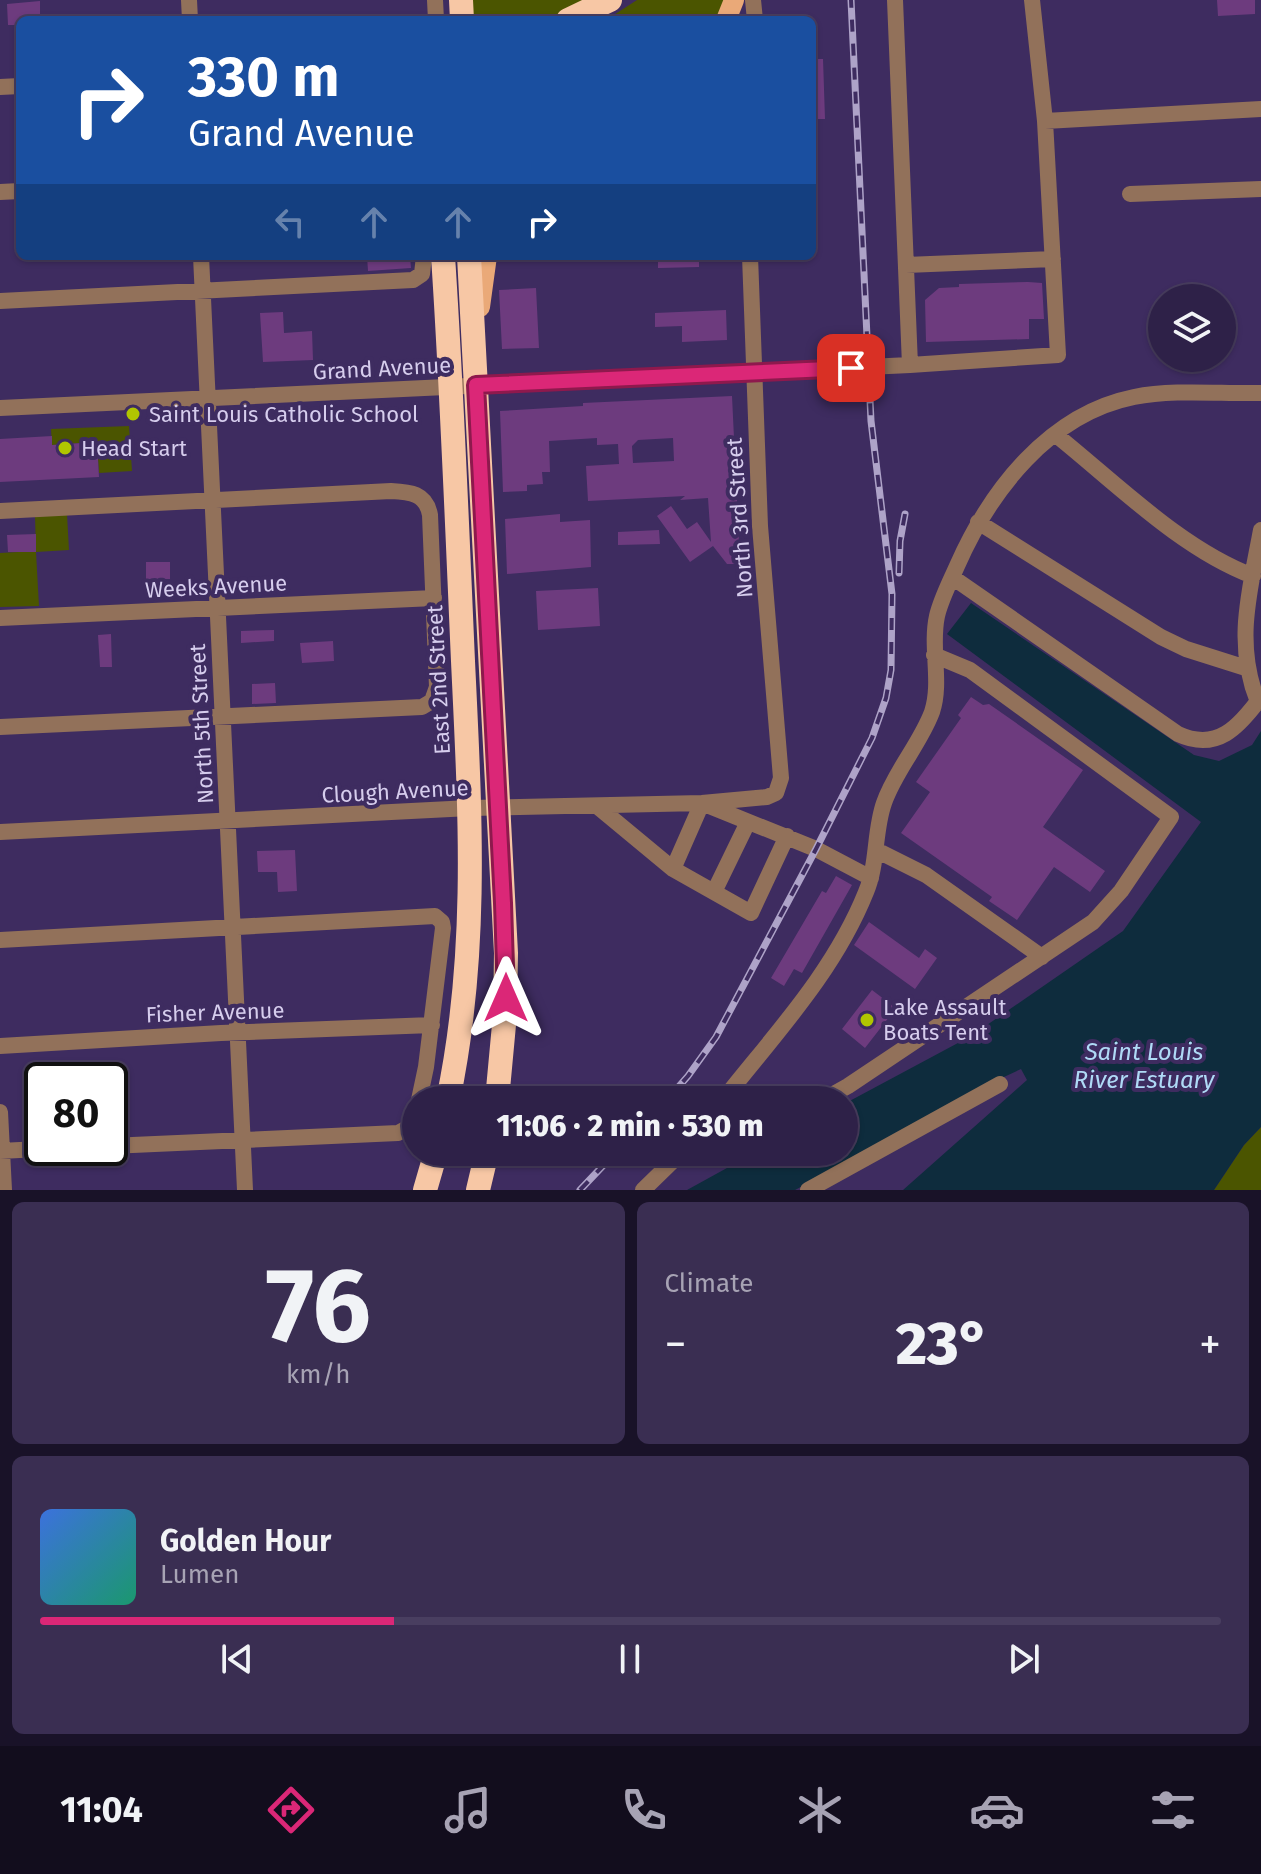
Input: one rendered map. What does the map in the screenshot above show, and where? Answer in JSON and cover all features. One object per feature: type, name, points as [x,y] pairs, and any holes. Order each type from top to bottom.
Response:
[{"type":"highway","points":[[576,16],[610,0]]},
{"type":"highway","points":[[596,16],[624,0]]},
{"type":"highway","name":"East 2nd Street","points":[[443,260],[452,387],[472,882],[467,982],[450,1086]]},
{"type":"highway","points":[[469,260],[506,979],[498,1086]]},
{"type":"highway","points":[[425,1190],[432,1166]]},
{"type":"highway","points":[[478,1190],[484,1166]]},
{"type":"main road","points":[[476,378],[482,280],[486,260]]},
{"type":"street","points":[[895,0],[910,365]]},
{"type":"street","points":[[906,265],[1053,259],[1045,121],[1032,0]]},
{"type":"street","points":[[1045,121],[1261,109]]},
{"type":"street","points":[[1130,194],[1261,189]]},
{"type":"street","name":"Grand Avenue","points":[[0,408],[452,387],[476,378],[754,372],[1058,355],[1053,259]]},
{"type":"street","name":"North 5th Street","points":[[201,260],[245,1190]]},
{"type":"street","points":[[0,301],[413,280],[422,274],[424,260]]},
{"type":"street","name":"North 3rd Street","points":[[750,260],[760,526],[781,778]]},
{"type":"street","points":[[734,1086],[820,977],[850,926],[871,878],[884,804],[933,708],[938,613],[952,577],[990,501],[1017,469],[1056,435],[1103,407],[1136,397],[1261,393]]},
{"type":"street","points":[[1056,435],[1192,546],[1228,567],[1253,576]]},
{"type":"street","points":[[0,511],[391,491],[414,493],[426,501],[430,515],[437,687],[429,705],[0,727]]},
{"type":"street","points":[[978,522],[1173,643],[1246,668]]},
{"type":"street","points":[[952,577],[1178,734],[1191,740],[1209,741],[1229,733],[1260,700],[1246,668],[1245,620],[1261,530]]},
{"type":"street","name":"Weeks Avenue","points":[[0,618],[434,598]]},
{"type":"street","points":[[844,1086],[1086,928],[1121,891],[1171,817],[970,670],[934,655]]},
{"type":"street","name":"Clough Avenue","points":[[0,832],[470,808],[702,803],[767,797],[776,793],[781,778]]},
{"type":"street","points":[[673,869],[702,803],[787,836],[871,878]]},
{"type":"street","points":[[597,806],[673,869],[751,913],[787,836]]},
{"type":"street","points":[[714,892],[748,822]]},
{"type":"street","points":[[876,850],[926,875],[1042,957]]},
{"type":"street","points":[[0,940],[435,916],[442,922],[443,928],[421,1086]]},
{"type":"street","name":"Fisher Avenue","points":[[0,1046],[238,1032],[432,1025]]},
{"type":"street","points":[[808,1190],[1000,1084]]},
{"type":"street","points":[[0,1112],[4,1190]]},
{"type":"street","points":[[128,1145],[402,1131]]},
{"type":"street","points":[[1,1151],[24,1150]]},
{"type":"street","points":[[643,1190],[668,1166]]},
{"type":"green space","points":[[466,0],[599,0],[565,16],[468,16]]},
{"type":"green space","points":[[637,0],[725,0],[717,16],[612,16]]},
{"type":"green space","points":[[129,426],[132,471],[99,473],[97,442],[52,445],[51,429]]},
{"type":"green space","points":[[67,514],[69,550],[36,552],[39,606],[0,607],[0,553],[36,551],[35,516]]},
{"type":"green space","points":[[1261,1127],[1261,1190],[1214,1190],[1244,1145]]},
{"type":"water","name":"Saint Louis River Estuary","points":[[971,603],[1194,755],[1219,761],[1252,745],[1261,731],[1261,1127],[1244,1145],[1214,1190],[903,1190],[1027,1080],[1021,1069],[980,1088],[971,1098],[858,1157],[858,1097],[971,1036],[1123,931],[1201,822],[947,634]]},
{"type":"water","name":"Saint Louis River Estuary","points":[[731,1166],[841,1166],[795,1190],[687,1190]]},
{"type":"building","points":[[1217,0],[1255,0],[1255,14],[1218,16]]},
{"type":"building","points":[[40,1],[40,16],[16,16],[16,25],[8,25],[7,4]]},
{"type":"building","points":[[816,59],[823,59],[825,119],[816,119]]},
{"type":"building","points":[[367,260],[410,260],[411,268],[368,271]]},
{"type":"building","points":[[658,260],[699,260],[699,267],[658,268]]},
{"type":"building","points":[[1042,283],[1044,319],[1029,319],[1029,339],[926,342],[925,300],[939,288],[959,287],[959,284]]},
{"type":"building","points":[[536,288],[539,348],[502,349],[499,290]]},
{"type":"building","points":[[726,310],[727,340],[682,342],[682,326],[655,327],[655,313]]},
{"type":"building","points":[[283,312],[284,333],[312,331],[313,360],[263,362],[260,313]]},
{"type":"building","points":[[732,396],[740,564],[727,564],[713,546],[690,562],[657,516],[671,506],[687,529],[697,522],[711,542],[708,498],[680,500],[685,496],[588,501],[586,466],[619,464],[618,444],[597,445],[597,438],[549,441],[550,472],[542,472],[543,484],[527,485],[527,491],[503,492],[500,411],[583,406],[583,403]],"holes":[[[673,438],[674,461],[633,463],[632,446],[638,440]]]},
{"type":"building","name":"Head Start","points":[[52,436],[52,445],[97,442],[99,477],[0,482],[0,439]]},
{"type":"building","points":[[560,514],[560,522],[590,520],[591,567],[507,574],[505,519]]},
{"type":"building","points":[[659,530],[660,544],[618,545],[618,532]]},
{"type":"building","points":[[36,534],[36,552],[8,552],[7,535]]},
{"type":"building","points":[[146,562],[170,562],[170,579],[146,579]]},
{"type":"building","points":[[598,588],[600,626],[538,630],[536,591]]},
{"type":"building","points":[[274,630],[274,641],[241,643],[241,631]]},
{"type":"building","points":[[111,634],[112,667],[100,667],[98,635]]},
{"type":"building","points":[[333,641],[334,661],[302,663],[300,643]]},
{"type":"building","points":[[275,683],[276,703],[252,704],[252,684]]},
{"type":"building","points":[[971,697],[983,705],[989,704],[1083,770],[1043,827],[1105,871],[1090,892],[1054,867],[1017,920],[989,901],[992,897],[901,833],[930,792],[916,782],[961,718],[958,715]]},
{"type":"building","points":[[295,850],[297,891],[278,892],[277,872],[258,872],[257,851]]},
{"type":"building","points":[[836,876],[852,885],[802,973],[794,969],[784,986],[771,978],[822,891],[826,893]]},
{"type":"building","points":[[869,922],[919,958],[925,949],[937,958],[915,989],[854,945]]},
{"type":"building","name":"Lake Assault Boats Tent","points":[[872,990],[893,1006],[893,1012],[865,1048],[842,1029]]},
{"type":"railway","points":[[679,1086],[716,1037],[816,849],[872,738],[886,698],[891,670],[892,594],[871,421],[851,0]]},
{"type":"railway","points":[[899,573],[905,514]]},
{"type":"railway","points":[[580,1190],[603,1166]]},
{"type":"place","name":"Saint Louis Catholic School","points":[[133,414]]},
{"type":"place","name":"Head Start","points":[[65,448]]},
{"type":"place","name":"Lake Assault Boats Tent","points":[[867,1020]]},
{"type":"route","points":[[506,998],[476,385],[851,368]]}]
